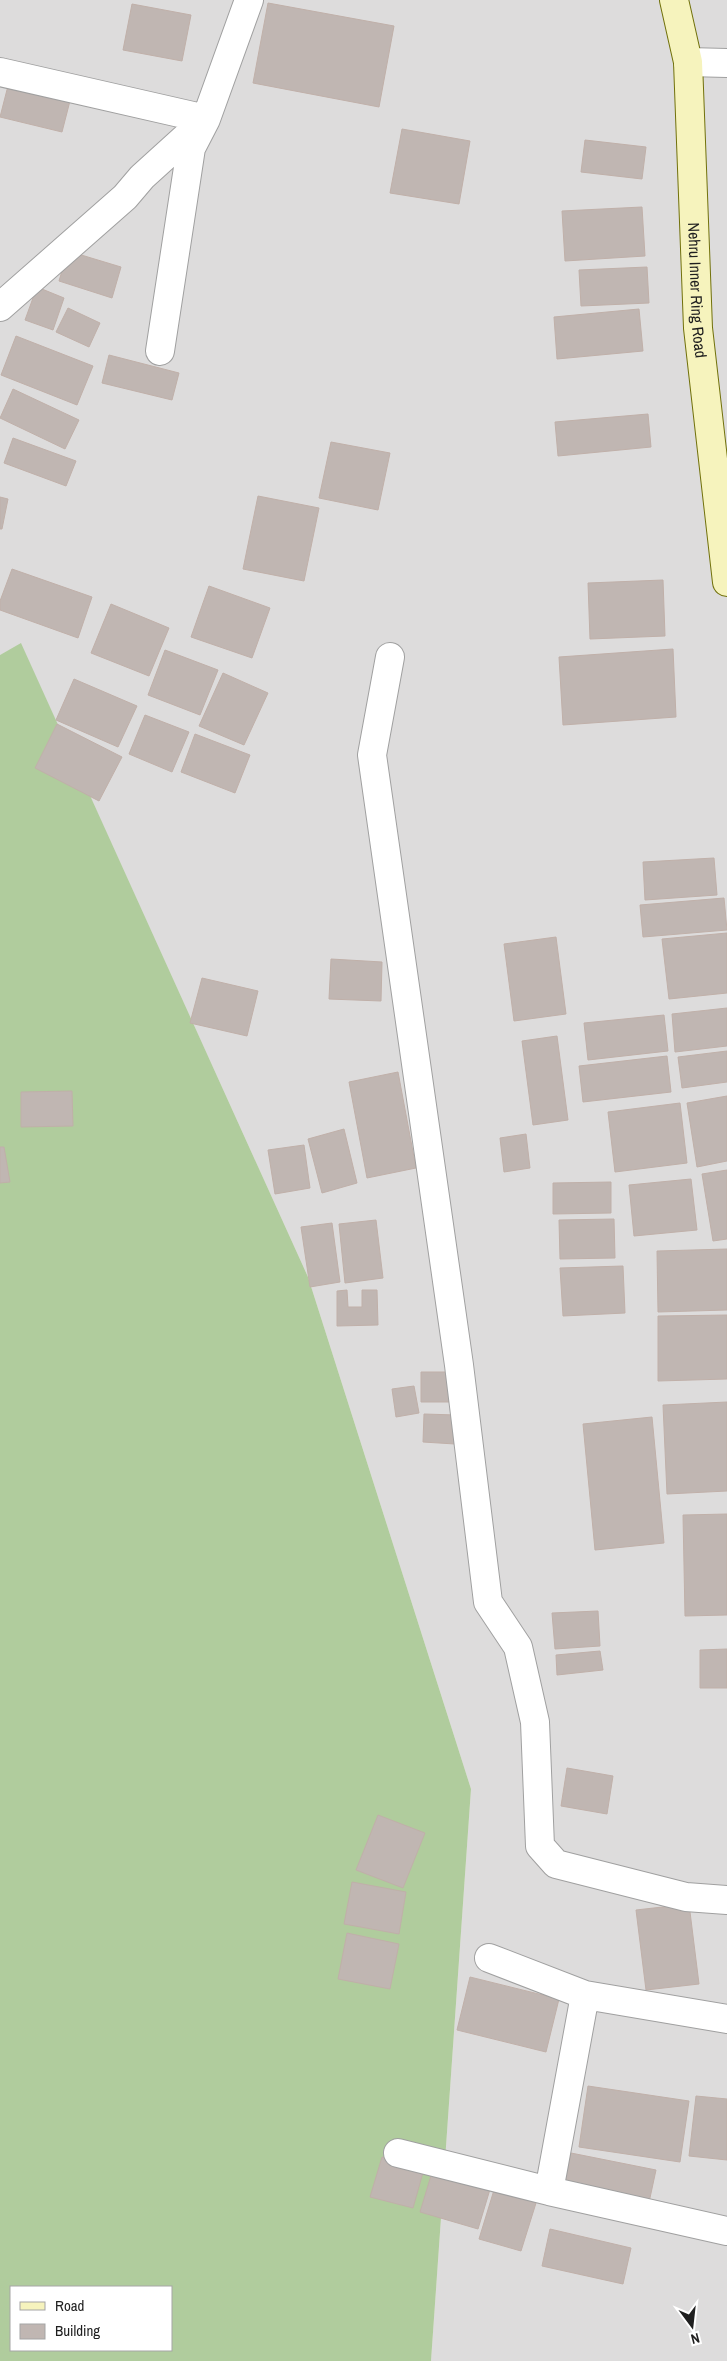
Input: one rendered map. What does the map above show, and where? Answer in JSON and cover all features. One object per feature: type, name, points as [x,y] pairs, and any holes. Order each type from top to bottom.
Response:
[{"type":"street","points":[[160,351],[191,148],[206,119],[249,0]]},
{"type":"street","name":"Nehru Inner Ring Road","points":[[674,0],[688,62],[698,328],[727,582]]},
{"type":"street","points":[[688,62],[727,64]]},
{"type":"street","points":[[0,72],[206,119]]},
{"type":"street","points":[[0,307],[125,196],[142,177],[206,119]]},
{"type":"street","points":[[390,657],[372,755],[459,1365],[488,1602],[518,1647],[535,1722],[540,1846],[556,1864],[686,1897],[727,1900]]},
{"type":"street","points":[[490,1958],[585,1995],[727,2019]]},
{"type":"street","points":[[549,2191],[585,1995]]},
{"type":"street","points":[[398,2153],[549,2191],[727,2232]]},
{"type":"shaded area","points":[[0,0],[727,0],[727,2361],[431,2361],[471,1789],[308,1277],[21,644],[0,655]]},
{"type":"green space","points":[[21,643],[308,1277],[471,1789],[431,2361],[0,2361],[0,655]]},
{"type":"building","points":[[268,3],[394,26],[379,107],[253,83]]},
{"type":"building","points":[[132,4],[191,15],[182,61],[123,50]]},
{"type":"building","points":[[10,78],[72,93],[62,132],[0,117]]},
{"type":"building","points":[[402,129],[470,141],[459,204],[390,193]]},
{"type":"building","points":[[585,140],[646,147],[642,179],[581,172]]},
{"type":"building","points":[[642,207],[645,256],[565,261],[562,211]]},
{"type":"building","points":[[68,251],[121,267],[112,298],[59,281]]},
{"type":"building","points":[[647,267],[649,303],[581,306],[579,270]]},
{"type":"building","points":[[37,287],[64,298],[53,330],[25,320]]},
{"type":"building","points":[[68,308],[100,323],[89,347],[56,332]]},
{"type":"building","points":[[639,309],[643,351],[557,359],[554,317]]},
{"type":"building","points":[[16,336],[93,366],[77,405],[1,375]]},
{"type":"building","points":[[109,355],[179,373],[172,400],[102,383]]},
{"type":"building","points":[[13,389],[79,420],[65,449],[0,418]]},
{"type":"building","points":[[648,414],[651,447],[558,456],[555,422]]},
{"type":"building","points":[[13,438],[76,461],[66,486],[4,463]]},
{"type":"building","points":[[331,442],[390,453],[378,510],[319,498]]},
{"type":"building","points":[[258,496],[319,508],[304,581],[243,569]]},
{"type":"building","points":[[0,497],[8,499],[2,529],[0,529]]},
{"type":"building","points":[[12,569],[92,597],[78,638],[0,610],[0,601]]},
{"type":"building","points":[[663,580],[665,636],[590,639],[588,583]]},
{"type":"building","points":[[209,586],[270,608],[252,658],[191,637]]},
{"type":"building","points":[[111,604],[169,628],[149,676],[91,653]]},
{"type":"building","points":[[673,649],[676,717],[563,725],[559,657]]},
{"type":"building","points":[[165,650],[218,670],[200,715],[148,695]]},
{"type":"building","points":[[223,673],[268,693],[244,745],[199,726]]},
{"type":"building","points":[[74,679],[137,706],[118,747],[56,720]]},
{"type":"building","points":[[145,715],[189,732],[172,772],[129,754]]},
{"type":"building","points":[[57,724],[122,757],[99,801],[35,768]]},
{"type":"building","points":[[195,734],[250,755],[235,793],[181,772]]},
{"type":"building","points":[[714,858],[717,895],[645,900],[643,862]]},
{"type":"building","points":[[724,898],[727,930],[643,937],[640,905]]},
{"type":"building","points":[[727,933],[727,993],[669,999],[662,939]]},
{"type":"building","points":[[556,937],[566,1014],[514,1021],[504,944]]},
{"type":"building","points":[[331,959],[382,962],[381,1001],[329,999]]},
{"type":"building","points":[[202,978],[258,991],[247,1036],[190,1023]]},
{"type":"building","points":[[727,1008],[727,1046],[675,1052],[672,1014]]},
{"type":"building","points":[[664,1015],[668,1051],[588,1060],[584,1023]]},
{"type":"building","points":[[557,1036],[568,1120],[533,1125],[522,1041]]},
{"type":"building","points":[[727,1051],[727,1082],[682,1088],[678,1057]]},
{"type":"building","points":[[667,1056],[671,1092],[583,1102],[579,1066]]},
{"type":"building","points":[[398,1072],[416,1168],[367,1178],[349,1082]]},
{"type":"building","points":[[72,1091],[73,1126],[21,1127],[21,1092]]},
{"type":"building","points":[[727,1096],[727,1161],[697,1167],[687,1103]]},
{"type":"building","points":[[680,1103],[687,1163],[615,1172],[608,1112]]},
{"type":"building","points":[[344,1129],[357,1183],[322,1193],[308,1139]]},
{"type":"building","points":[[526,1134],[530,1168],[504,1172],[500,1138]]},
{"type":"building","points":[[304,1145],[310,1188],[275,1194],[268,1150]]},
{"type":"building","points":[[0,1147],[4,1147],[10,1182],[0,1183]]},
{"type":"building","points":[[727,1170],[727,1239],[713,1241],[702,1174]]},
{"type":"building","points":[[691,1179],[697,1230],[634,1236],[629,1185]]},
{"type":"building","points":[[611,1182],[611,1213],[553,1214],[553,1183]]},
{"type":"building","points":[[614,1219],[615,1258],[560,1259],[559,1220]]},
{"type":"building","points":[[376,1220],[383,1278],[345,1283],[339,1224]]},
{"type":"building","points":[[332,1223],[340,1282],[310,1287],[301,1227]]},
{"type":"building","points":[[727,1249],[727,1310],[658,1312],[657,1251]]},
{"type":"building","points":[[623,1266],[625,1313],[563,1316],[560,1268]]},
{"type":"building","points":[[347,1290],[348,1307],[362,1307],[362,1290],[377,1290],[378,1325],[337,1326],[337,1291]]},
{"type":"building","points":[[727,1315],[727,1379],[658,1381],[658,1316]]},
{"type":"building","points":[[421,1372],[449,1372],[449,1402],[421,1402]]},
{"type":"building","points":[[414,1386],[419,1413],[396,1417],[392,1389]]},
{"type":"building","points":[[727,1402],[727,1491],[667,1494],[663,1405]]},
{"type":"building","points":[[424,1414],[456,1415],[455,1444],[423,1442]]},
{"type":"building","points":[[652,1417],[664,1543],[595,1550],[583,1424]]},
{"type":"building","points":[[727,1514],[727,1615],[685,1616],[683,1515]]},
{"type":"building","points":[[598,1611],[600,1646],[555,1649],[552,1613]]},
{"type":"building","points":[[727,1649],[727,1688],[700,1688],[700,1650]]},
{"type":"building","points":[[600,1651],[603,1670],[557,1675],[556,1655]]},
{"type":"building","points":[[567,1768],[613,1776],[607,1814],[561,1806]]},
{"type":"building","points":[[378,1815],[425,1833],[403,1888],[356,1870]]},
{"type":"building","points":[[352,1882],[406,1892],[399,1934],[344,1924]]},
{"type":"building","points":[[689,1904],[699,1984],[646,1990],[636,1910]]},
{"type":"building","points":[[347,1933],[399,1944],[390,1989],[338,1979]]},
{"type":"building","points":[[470,1977],[559,1999],[546,2052],[457,2030]]},
{"type":"building","points":[[588,2086],[689,2101],[680,2162],[579,2147]]},
{"type":"building","points":[[696,2096],[727,2099],[727,2160],[689,2156]]},
{"type":"building","points":[[571,2153],[656,2170],[648,2207],[563,2189]]},
{"type":"building","points":[[382,2157],[424,2169],[413,2208],[370,2197]]},
{"type":"building","points":[[433,2169],[491,2186],[478,2229],[420,2212]]},
{"type":"building","points":[[494,2190],[536,2203],[521,2251],[479,2239]]},
{"type":"building","points":[[550,2229],[631,2248],[623,2284],[542,2266]]}]
